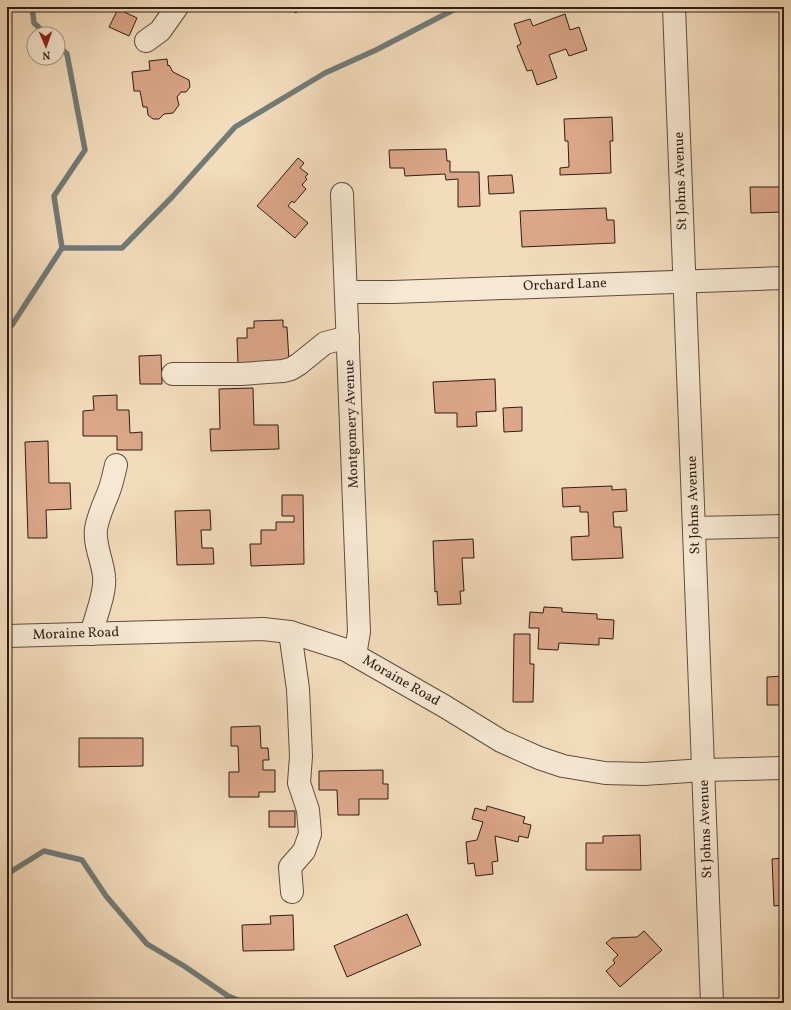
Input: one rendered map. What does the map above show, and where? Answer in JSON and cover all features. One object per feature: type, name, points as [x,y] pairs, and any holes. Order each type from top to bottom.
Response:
[{"type":"street","points":[[146,41],[160,30],[177,7]]},
{"type":"street","name":"St Johns Avenue","points":[[674,7],[712,1003]]},
{"type":"street","name":"Montgomery Avenue","points":[[342,194],[359,632],[355,655]]},
{"type":"street","name":"Orchard Lane","points":[[346,292],[400,292],[784,278]]},
{"type":"street","points":[[173,374],[241,374],[283,371],[291,369],[299,364],[325,343],[348,336]]},
{"type":"street","points":[[91,634],[105,580],[102,562],[97,546],[96,531],[100,513],[109,490],[116,465]]},
{"type":"street","points":[[695,528],[784,526]]},
{"type":"street","name":"Moraine Road","points":[[7,636],[263,628],[290,632],[346,650],[444,706],[500,741],[539,758],[564,766],[605,773],[644,774],[704,770],[784,768]]},
{"type":"street","points":[[290,632],[298,689],[301,756],[299,783],[308,810],[310,834],[304,850],[290,867],[292,892]]},
{"type":"building","points":[[289,7],[300,7],[296,13]]},
{"type":"building","points":[[118,9],[137,18],[129,36],[109,27]]},
{"type":"building","points":[[565,14],[570,30],[579,27],[587,50],[569,56],[566,49],[549,55],[557,78],[537,85],[532,70],[527,71],[517,46],[521,44],[514,24],[530,19],[533,26]]},
{"type":"building","points":[[167,59],[168,66],[169,65],[173,72],[189,80],[190,87],[186,92],[181,92],[177,97],[179,105],[173,113],[164,114],[159,119],[153,119],[148,115],[147,107],[143,107],[140,91],[134,91],[132,72],[150,70],[149,61]]},
{"type":"building","points":[[612,117],[613,141],[610,141],[611,173],[560,175],[560,168],[569,167],[568,141],[565,141],[564,119]]},
{"type":"building","points":[[446,149],[447,161],[450,161],[450,172],[479,172],[480,206],[458,207],[458,179],[446,180],[445,174],[405,176],[404,168],[390,168],[389,150]]},
{"type":"building","points":[[298,158],[304,163],[300,168],[308,174],[305,177],[307,179],[302,185],[306,189],[294,203],[292,201],[288,206],[308,223],[295,238],[257,206]]},
{"type":"building","points":[[512,175],[514,193],[489,194],[488,176]]},
{"type":"building","points":[[750,187],[784,187],[784,235],[783,212],[751,213]]},
{"type":"building","points":[[606,208],[607,220],[614,220],[615,243],[522,247],[520,211]]},
{"type":"building","points":[[283,320],[283,327],[287,327],[289,361],[238,364],[237,338],[247,338],[247,328],[254,328],[254,321]]},
{"type":"building","points":[[161,355],[162,384],[140,384],[139,356]]},
{"type":"building","points":[[495,379],[496,411],[476,412],[477,426],[457,427],[457,413],[435,413],[433,382]]},
{"type":"building","points":[[253,388],[254,425],[278,425],[279,449],[211,451],[210,429],[220,429],[219,389]]},
{"type":"building","points":[[117,395],[117,410],[129,410],[130,433],[142,432],[142,450],[117,450],[117,436],[83,436],[83,411],[94,410],[93,396]]},
{"type":"building","points":[[522,407],[522,431],[504,432],[503,408]]},
{"type":"building","points":[[48,441],[49,483],[70,483],[71,509],[46,510],[47,538],[28,538],[25,442]]},
{"type":"building","points":[[612,486],[612,490],[626,489],[627,511],[613,512],[614,527],[621,527],[623,558],[572,560],[571,537],[589,536],[588,512],[580,512],[580,506],[563,507],[562,488]]},
{"type":"building","points":[[282,495],[303,495],[304,564],[251,566],[250,544],[261,544],[261,530],[276,530],[276,522],[294,522],[294,516],[282,516]]},
{"type":"building","points":[[7,497],[10,497],[11,548],[7,549]]},
{"type":"building","points":[[210,510],[211,530],[201,530],[202,548],[213,548],[214,564],[177,565],[175,511]]},
{"type":"building","points":[[473,539],[474,558],[462,558],[464,591],[460,591],[461,604],[438,605],[437,591],[435,592],[433,541]]},
{"type":"building","points":[[544,607],[562,608],[562,612],[597,614],[597,619],[614,620],[613,639],[599,638],[599,645],[559,643],[558,650],[538,649],[539,628],[529,628],[530,612],[543,613]]},
{"type":"building","points":[[514,634],[530,634],[530,664],[534,664],[533,702],[513,702]]},
{"type":"building","points":[[784,676],[784,705],[767,705],[767,677]]},
{"type":"building","points":[[260,726],[261,748],[268,748],[269,760],[263,760],[263,770],[275,770],[275,792],[259,792],[259,797],[229,797],[229,772],[239,772],[238,746],[231,746],[231,727]]},
{"type":"building","points":[[79,738],[143,738],[143,766],[79,767]]},
{"type":"building","points":[[383,770],[383,784],[388,784],[388,799],[359,799],[359,815],[338,815],[337,790],[319,790],[319,771]]},
{"type":"building","points":[[487,806],[525,817],[523,823],[531,825],[528,838],[519,836],[518,842],[495,836],[498,861],[492,862],[493,874],[476,876],[474,863],[468,864],[466,842],[477,840],[483,822],[472,819],[475,808],[486,811]]},
{"type":"building","points":[[269,811],[295,811],[295,827],[269,827]]},
{"type":"building","points":[[640,835],[641,870],[586,870],[586,843],[603,843],[603,836]]},
{"type":"building","points":[[784,858],[784,905],[774,906],[772,859]]},
{"type":"building","points":[[407,914],[421,945],[347,977],[334,946]]},
{"type":"building","points":[[293,915],[294,950],[243,951],[242,925],[271,924],[270,916]]},
{"type":"building","points":[[644,931],[662,950],[620,987],[606,971],[615,963],[613,960],[618,955],[606,943],[612,938],[637,937]]},
{"type":"waterway","points":[[32,7],[34,23],[37,26]]},
{"type":"waterway","points":[[62,248],[122,248],[173,196],[235,127],[325,73],[376,50],[459,7]]},
{"type":"waterway","points":[[7,326],[12,325],[62,248],[54,196],[85,150],[66,53]]},
{"type":"waterway","points":[[7,874],[44,851],[82,860],[106,896],[147,944],[184,966],[228,996],[245,1003]]}]
